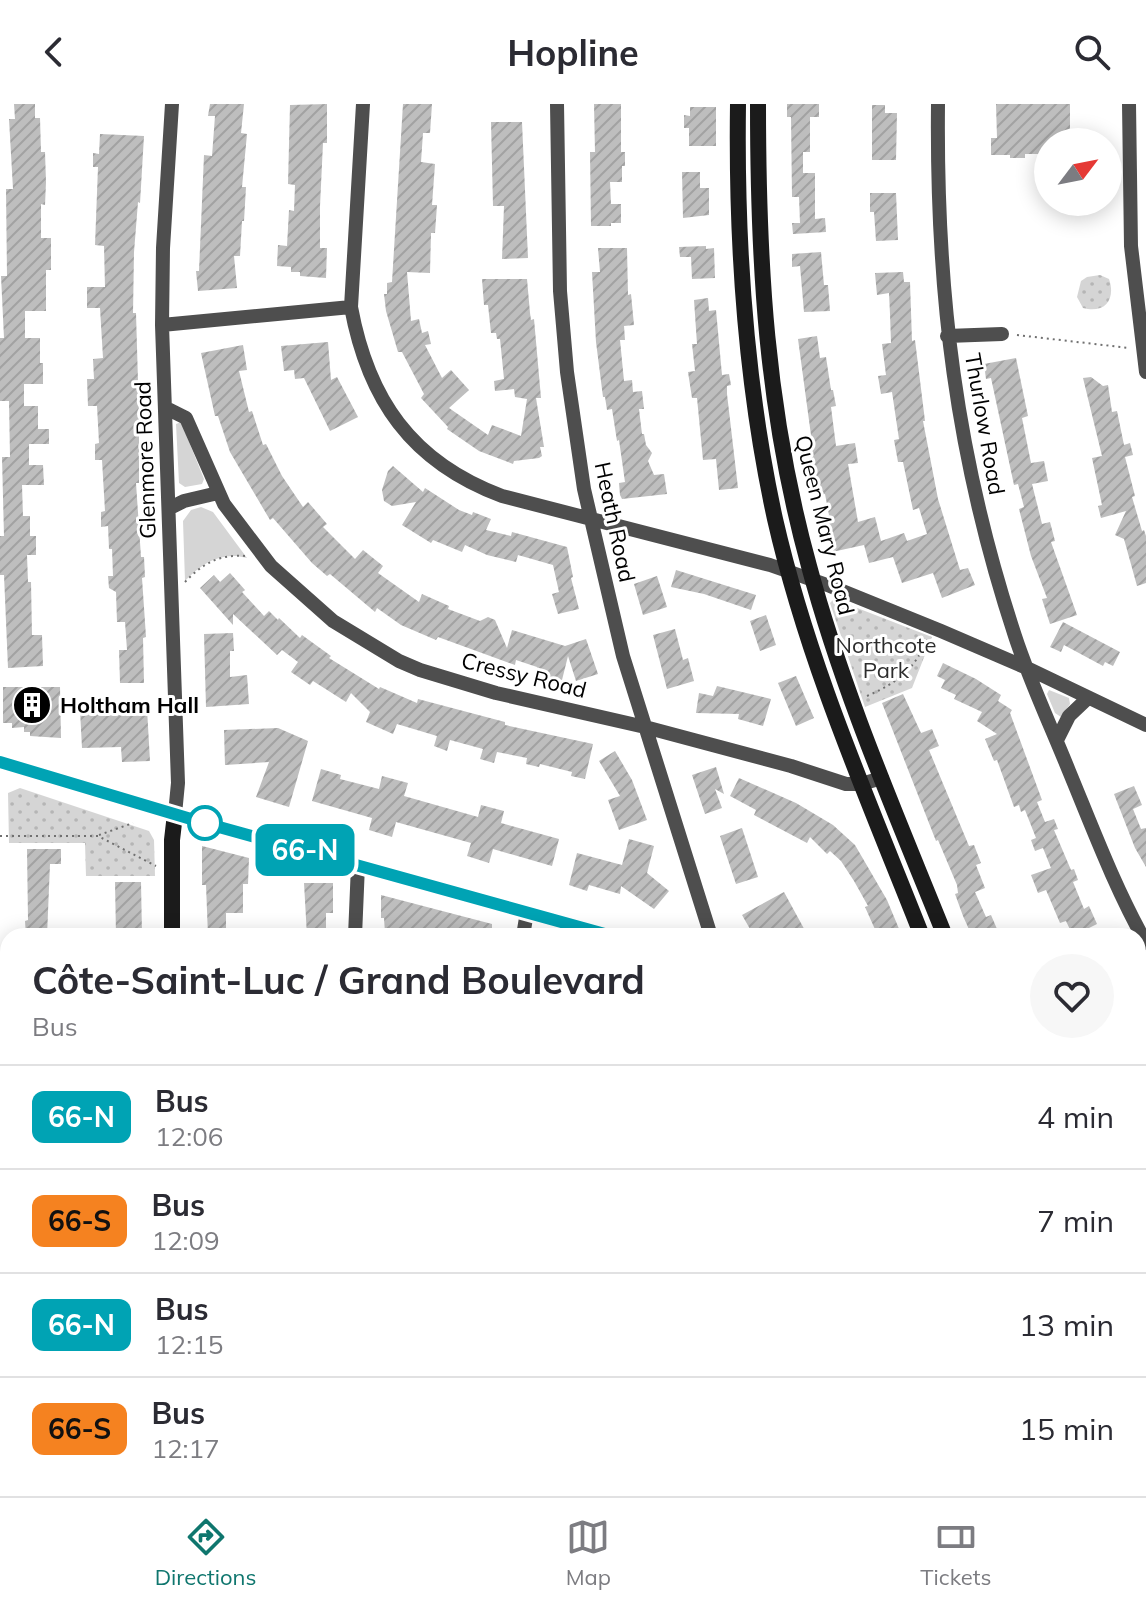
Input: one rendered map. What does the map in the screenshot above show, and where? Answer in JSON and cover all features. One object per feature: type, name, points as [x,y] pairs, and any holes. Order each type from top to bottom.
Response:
[{"type":"street","name":"Glenmore Road","points":[[172,104],[163,248],[162,325],[178,783],[175,814]]},
{"type":"street","points":[[363,104],[351,307],[361,353],[372,382],[389,410],[422,448],[478,487],[812,579],[1027,668],[1146,725]]},
{"type":"street","name":"Heath Road","points":[[557,104],[561,306],[584,489],[623,656],[708,928]]},
{"type":"street","name":"Queen Mary Road","points":[[738,104],[741,288],[760,442],[789,571],[822,680],[919,928]]},
{"type":"street","name":"Queen Mary Road","points":[[758,104],[761,288],[781,440],[812,579],[853,702],[942,928]]},
{"type":"street","name":"Thurlow Road","points":[[938,104],[938,221],[947,336],[957,404],[981,521],[1027,668],[1114,880],[1138,928]]},
{"type":"street","points":[[1129,104],[1131,246],[1146,372]]},
{"type":"street","points":[[741,288],[761,288]]},
{"type":"street","points":[[162,325],[351,307]]},
{"type":"street","points":[[947,336],[1007,334]]},
{"type":"street","name":"Cressy Road","points":[[166,408],[186,418],[218,493],[236,523],[271,566],[333,621],[383,652],[420,670],[496,693],[645,727],[846,784],[861,784],[882,778]]},
{"type":"street","points":[[170,508],[184,501],[218,493]]},
{"type":"street","points":[[1057,740],[1069,716],[1088,698]]},
{"type":"street","points":[[0,763],[584,928]]},
{"type":"street","points":[[172,928],[175,814]]},
{"type":"street","points":[[355,928],[358,865]]},
{"type":"street","points":[[524,928],[527,912]]},
{"type":"path","points":[[1007,334],[1131,349]]},
{"type":"path","points":[[172,592],[214,559],[229,555],[247,556]]},
{"type":"path","points":[[861,698],[904,677],[916,662],[929,635]]},
{"type":"path","points":[[0,836],[98,836],[133,823]]},
{"type":"path","points":[[98,836],[157,866]]},
{"type":"green space","points":[[1100,275],[1109,279],[1110,299],[1097,309],[1083,308],[1077,297],[1081,281]]},
{"type":"green space","points":[[181,422],[204,479],[202,484],[185,487],[179,483],[176,424]]},
{"type":"green space","points":[[201,507],[213,512],[247,558],[221,557],[198,569],[185,581],[183,521],[191,510]]},
{"type":"green space","name":"Northcote Park","points":[[834,599],[932,637],[912,688],[865,707],[830,603]]},
{"type":"green space","points":[[1049,690],[1069,698],[1070,704],[1061,717],[1055,713],[1047,694]]},
{"type":"green space","points":[[20,788],[149,831],[154,840],[155,876],[86,876],[85,843],[9,843],[8,793]]},
{"type":"building","points":[[14,104],[35,104],[35,118],[40,118],[46,182],[45,205],[41,204],[41,238],[51,238],[51,270],[46,270],[46,311],[25,311],[25,338],[40,338],[43,384],[24,384],[24,406],[38,406],[38,429],[49,429],[49,444],[29,444],[29,465],[43,465],[44,485],[22,485],[23,516],[30,516],[30,536],[36,536],[36,555],[27,555],[28,582],[31,582],[32,635],[42,635],[43,666],[8,668],[0,536],[4,536],[2,457],[10,457],[9,401],[0,401],[0,338],[4,338],[1,276],[7,276],[6,189],[13,189],[9,119],[15,119]]},
{"type":"building","points":[[210,104],[244,104],[241,133],[247,134],[242,187],[246,187],[244,221],[240,256],[234,256],[237,288],[198,291],[196,271],[199,271],[204,155],[212,156],[215,116],[208,116]]},
{"type":"building","points":[[327,104],[327,143],[323,143],[320,206],[320,248],[327,248],[326,278],[300,276],[300,272],[291,272],[291,267],[277,266],[278,245],[287,246],[289,210],[294,211],[295,185],[288,184],[290,105]]},
{"type":"building","points":[[403,104],[432,104],[430,133],[423,133],[421,162],[435,164],[432,205],[437,205],[435,233],[431,233],[430,273],[407,272],[411,321],[419,319],[422,333],[428,331],[431,344],[425,345],[442,378],[451,370],[469,390],[449,408],[488,435],[492,425],[521,436],[527,399],[515,397],[514,389],[495,391],[494,381],[504,379],[500,339],[497,339],[496,333],[491,333],[482,279],[527,279],[541,398],[536,398],[544,447],[540,447],[542,456],[539,458],[514,461],[513,464],[479,451],[447,429],[421,398],[424,394],[402,352],[398,352],[384,294],[387,294],[387,283],[392,282]]},
{"type":"building","points":[[594,104],[621,104],[621,152],[625,152],[625,166],[622,166],[622,182],[610,182],[611,204],[621,204],[621,223],[611,223],[611,226],[591,226],[590,152],[595,152]]},
{"type":"building","points":[[787,104],[819,104],[819,117],[810,117],[810,152],[803,152],[803,173],[815,173],[815,219],[825,218],[826,232],[793,234],[792,223],[800,223],[799,197],[792,197],[791,117],[787,117]]},
{"type":"building","points":[[996,104],[1070,104],[1070,128],[1034,128],[1034,154],[1025,154],[1025,158],[991,155],[991,138],[997,138]]},
{"type":"building","points":[[872,105],[885,105],[885,113],[897,113],[896,160],[872,160]]},
{"type":"building","points":[[690,107],[716,107],[716,146],[689,146],[689,128],[684,128],[684,115],[690,116]]},
{"type":"building","points":[[491,122],[522,122],[528,258],[502,259],[504,206],[493,206]]},
{"type":"building","points":[[100,134],[144,136],[134,252],[133,313],[136,313],[139,416],[139,483],[136,483],[145,577],[142,578],[146,637],[143,638],[144,683],[120,683],[119,650],[127,650],[125,622],[117,622],[116,592],[109,588],[108,576],[113,576],[112,549],[109,549],[108,526],[101,527],[101,512],[105,511],[102,460],[95,460],[95,444],[99,443],[97,406],[88,406],[87,379],[94,379],[93,359],[103,358],[100,308],[87,308],[87,287],[105,287],[104,246],[95,245],[98,167],[93,167],[93,153],[99,154]]},
{"type":"building","points":[[682,172],[700,172],[700,188],[709,188],[709,215],[683,218]]},
{"type":"building","points":[[870,193],[896,193],[898,240],[876,241]]},
{"type":"building","points":[[706,246],[706,249],[714,248],[715,278],[692,279],[691,257],[680,257],[679,247]]},
{"type":"building","points":[[598,248],[627,248],[628,295],[631,294],[634,325],[624,326],[625,340],[620,340],[624,381],[632,380],[633,392],[642,391],[644,409],[639,409],[642,434],[652,453],[648,461],[654,475],[664,474],[667,494],[622,499],[620,495],[619,483],[625,482],[619,440],[612,409],[607,410],[603,397],[596,342],[592,272],[600,272]]},
{"type":"building","points":[[821,252],[830,311],[804,312],[800,266],[792,267],[792,254]]},
{"type":"building","points":[[903,272],[904,282],[910,282],[912,341],[915,340],[923,421],[938,499],[960,570],[968,568],[975,585],[942,598],[933,573],[902,583],[893,557],[869,563],[864,545],[832,552],[824,516],[829,515],[825,494],[820,495],[810,450],[813,450],[798,339],[817,336],[820,358],[826,357],[836,406],[831,407],[836,446],[855,443],[858,463],[848,464],[858,522],[875,517],[881,541],[904,533],[907,541],[927,534],[919,508],[913,510],[903,462],[898,462],[894,440],[899,439],[892,392],[881,394],[878,376],[886,375],[882,344],[891,343],[889,293],[877,295],[875,273]]},
{"type":"building","points":[[708,298],[709,311],[716,310],[722,375],[729,374],[731,385],[727,386],[727,394],[738,488],[719,490],[716,459],[703,460],[697,398],[692,398],[688,372],[695,371],[692,344],[697,344],[694,300]]},
{"type":"building","points":[[328,342],[331,380],[337,377],[358,417],[330,431],[304,378],[295,379],[294,370],[284,371],[281,346]]},
{"type":"building","points":[[243,345],[247,370],[239,371],[249,412],[252,411],[263,445],[266,444],[282,476],[303,507],[308,502],[327,524],[323,527],[355,559],[363,550],[383,566],[378,573],[419,602],[422,594],[449,606],[448,609],[480,621],[488,617],[495,620],[507,648],[512,630],[565,646],[586,639],[598,674],[576,681],[568,656],[562,680],[536,673],[537,667],[516,660],[515,665],[438,637],[436,640],[401,625],[377,608],[375,612],[312,563],[273,518],[270,520],[230,452],[218,416],[215,416],[201,353]]},
{"type":"building","points":[[1016,358],[1028,416],[1022,418],[1031,463],[1044,461],[1048,481],[1032,484],[1042,524],[1050,522],[1055,541],[1051,542],[1077,615],[1050,624],[1042,599],[1047,598],[1031,556],[1019,509],[1024,507],[1018,484],[1014,485],[991,378],[986,379],[984,364]]},
{"type":"building","points":[[1091,377],[1103,386],[1108,385],[1112,412],[1117,411],[1124,445],[1130,443],[1133,455],[1125,457],[1135,496],[1132,497],[1146,536],[1146,583],[1137,586],[1124,539],[1115,535],[1126,511],[1101,518],[1098,506],[1102,505],[1092,458],[1102,456],[1083,378]]},
{"type":"building","points":[[393,466],[423,492],[425,488],[459,510],[491,519],[486,530],[511,536],[512,532],[567,547],[579,609],[558,614],[552,594],[559,592],[553,565],[518,555],[516,562],[487,555],[465,545],[462,552],[433,540],[431,543],[402,525],[416,502],[392,506],[384,501],[382,490],[388,471]]},
{"type":"building","points":[[676,570],[756,595],[751,610],[671,587]]},
{"type":"building","points":[[230,573],[264,616],[269,611],[300,638],[302,635],[331,656],[329,658],[379,689],[417,703],[418,699],[505,722],[505,725],[593,744],[585,779],[571,776],[572,772],[526,764],[527,758],[497,752],[494,763],[480,759],[483,749],[450,740],[447,751],[434,746],[437,736],[397,724],[393,734],[366,722],[370,712],[351,693],[346,702],[313,681],[310,685],[291,672],[298,662],[282,650],[277,655],[233,614],[233,625],[200,588],[214,575],[220,582]]},
{"type":"building","points":[[657,576],[667,607],[643,615],[634,584]]},
{"type":"building","points":[[766,615],[776,645],[760,651],[750,621]]},
{"type":"building","points":[[1063,622],[1120,652],[1113,666],[1105,662],[1103,666],[1064,645],[1061,652],[1050,647]]},
{"type":"building","points":[[675,629],[683,660],[688,658],[694,681],[667,689],[653,635]]},
{"type":"building","points":[[233,633],[230,677],[247,675],[249,704],[206,707],[204,634]]},
{"type":"building","points":[[943,663],[1001,695],[998,701],[1012,710],[1010,713],[1042,800],[1037,802],[1045,822],[1054,819],[1058,829],[1054,830],[1078,880],[1073,882],[1084,909],[1089,906],[1097,924],[1089,928],[1069,928],[1066,921],[1060,923],[1046,890],[1038,893],[1031,875],[1051,868],[1043,848],[1035,851],[1031,840],[1036,838],[1025,810],[1021,812],[1019,805],[1014,807],[997,760],[994,761],[985,739],[997,734],[977,721],[982,712],[954,699],[956,695],[941,688],[945,680],[937,676]]},
{"type":"building","points":[[796,676],[814,718],[796,726],[778,683]]},
{"type":"building","points":[[717,686],[771,699],[763,726],[738,719],[739,714],[696,713],[699,693],[713,696]]},
{"type":"building","name":"Holtham Hall","points":[[3,687],[60,687],[61,738],[30,736],[30,732],[24,732],[24,727],[12,728],[12,723],[3,723]]},
{"type":"building","points":[[903,694],[921,733],[932,729],[939,746],[929,750],[969,846],[974,845],[981,863],[976,865],[985,888],[975,892],[986,917],[991,915],[997,928],[968,928],[955,894],[958,893],[957,885],[936,841],[882,703]]},
{"type":"building","points":[[147,709],[150,761],[122,762],[121,747],[82,748],[80,710]]},
{"type":"building","points":[[278,728],[308,741],[289,807],[256,797],[269,762],[225,765],[224,730]]},
{"type":"building","points":[[615,751],[632,780],[647,820],[619,830],[608,800],[620,796],[599,761]]},
{"type":"building","points":[[716,767],[724,794],[715,789],[722,808],[705,814],[692,775]]},
{"type":"building","points":[[321,769],[341,775],[340,779],[379,789],[382,776],[408,783],[404,796],[478,817],[481,805],[504,811],[501,823],[559,839],[552,866],[493,849],[489,863],[467,856],[471,843],[396,822],[392,837],[369,830],[372,818],[312,801]]},
{"type":"building","points":[[739,778],[796,803],[833,825],[855,845],[887,900],[899,928],[874,928],[865,907],[868,906],[854,881],[830,851],[827,854],[810,837],[807,843],[754,815],[756,810],[730,796]]},
{"type":"building","points":[[1134,786],[1142,805],[1133,809],[1141,829],[1146,828],[1146,867],[1135,848],[1114,794]]},
{"type":"building","points":[[742,828],[758,877],[736,884],[720,836]]},
{"type":"building","points":[[629,839],[654,846],[647,873],[669,891],[654,909],[621,886],[620,894],[589,885],[587,891],[569,885],[577,853],[622,865]]},
{"type":"building","points":[[202,846],[249,858],[248,884],[243,884],[243,913],[226,913],[226,928],[208,928],[206,885],[202,885]]},
{"type":"building","points":[[27,849],[61,849],[61,864],[50,864],[47,928],[25,928],[25,921],[28,920]]},
{"type":"building","points":[[115,882],[141,882],[142,928],[116,928]]},
{"type":"building","points":[[304,883],[333,883],[333,913],[326,913],[326,928],[307,928]]},
{"type":"building","points":[[784,892],[804,928],[749,928],[742,915]]},
{"type":"building","points":[[381,895],[492,924],[492,928],[385,928],[384,918],[381,918]]},
{"type":"bus line","name":"66-N","points":[[0,762],[201,822],[587,928]]},
{"type":"place","name":"Holtham Hall","points":[[32,705]]}]
